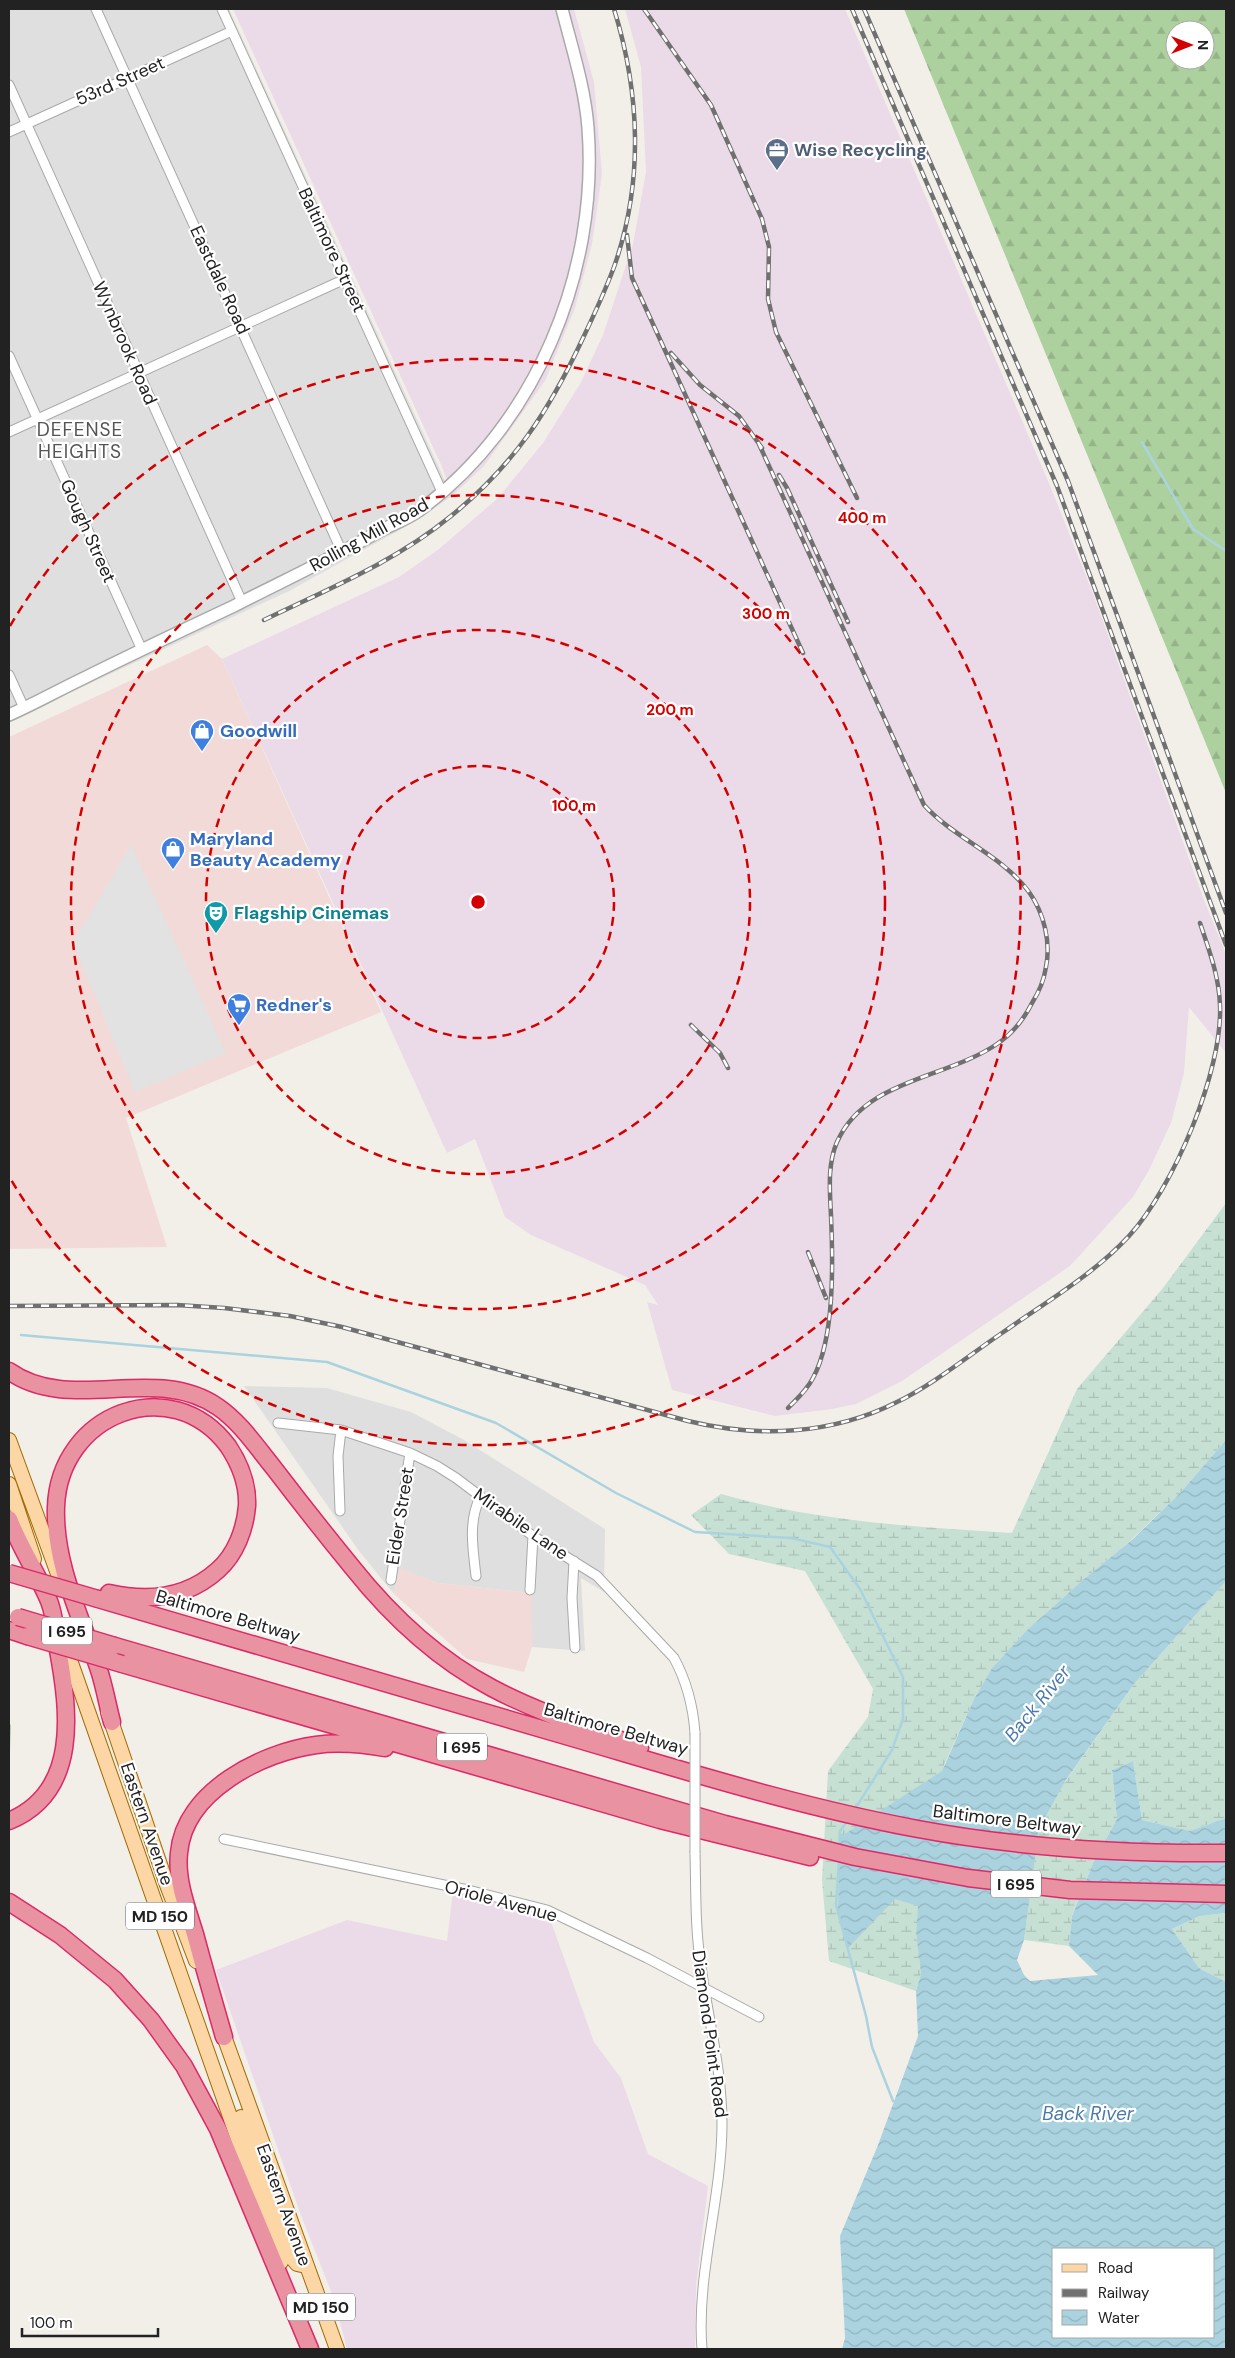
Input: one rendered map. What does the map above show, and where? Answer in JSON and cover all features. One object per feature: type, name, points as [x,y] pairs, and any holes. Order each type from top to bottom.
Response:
[{"type":"highway","points":[[9,1371],[23,1380],[46,1387],[78,1389],[164,1388],[187,1392],[208,1401],[233,1420],[250,1438],[374,1593],[409,1629],[448,1660],[493,1688],[527,1704],[735,1785]]},
{"type":"highway","points":[[96,1595],[144,1598],[178,1594],[208,1580],[233,1552],[246,1518],[245,1485],[241,1469],[221,1438],[192,1416],[164,1409],[131,1410],[116,1415],[85,1435],[74,1448],[60,1478],[56,1508],[58,1548],[65,1574],[98,1669],[112,1722]]},
{"type":"highway","points":[[9,1519],[50,1603],[64,1682],[67,1729],[66,1748],[62,1763],[49,1787],[29,1809],[9,1821]]},
{"type":"highway","name":"Baltimore Beltway","points":[[9,1572],[96,1595],[735,1785],[820,1808],[920,1829],[1027,1845],[1123,1852],[1226,1853]]},
{"type":"highway","points":[[12,1620],[27,1636]]},
{"type":"highway","name":"I 695","points":[[12,1620],[115,1646],[725,1824],[808,1851],[968,1878],[1070,1890],[1226,1894]]},
{"type":"highway","points":[[9,1635],[27,1636],[660,1820],[808,1851]]},
{"type":"highway","points":[[224,2037],[181,1888],[179,1870],[179,1852],[187,1825],[208,1796],[225,1782],[264,1759],[287,1751],[316,1745],[368,1745],[508,1776]]},
{"type":"highway","points":[[9,1902],[60,1935],[115,1980],[150,2020],[184,2066],[218,2129],[311,2349]]},
{"type":"main road","name":"Eastern Avenue","points":[[9,1440],[112,1722],[167,1885],[337,2349]]},
{"type":"main road","name":"Eastern Avenue","points":[[9,1484],[311,2349]]},
{"type":"main road","points":[[200,2031],[218,2059],[292,2258],[297,2264],[306,2266]]},
{"type":"street","name":"Eastdale Road","points":[[96,9],[242,326],[342,552]]},
{"type":"street","name":"Baltimore Street","points":[[222,9],[442,492]]},
{"type":"street","name":"Rolling Mill Road","points":[[9,715],[242,602],[417,512],[467,470],[507,420],[542,362],[564,312],[577,266],[587,209],[589,136],[584,99],[562,9]]},
{"type":"street","name":"53rd Street","points":[[9,132],[232,31]]},
{"type":"street","name":"Wynbrook Road","points":[[9,85],[242,602]]},
{"type":"street","points":[[9,432],[345,279]]},
{"type":"street","name":"Gough Street","points":[[9,356],[142,650]]},
{"type":"street","points":[[9,675],[24,708]]},
{"type":"street","name":"Mirabile Lane","points":[[278,1423],[341,1430],[410,1453],[451,1474],[533,1536],[597,1576],[670,1653],[682,1672],[688,1687],[694,1718]]},
{"type":"street","points":[[340,1512],[338,1456],[341,1430]]},
{"type":"street","name":"Eider Street","points":[[391,1580],[410,1453]]},
{"type":"street","points":[[476,1576],[472,1529],[473,1513],[480,1497]]},
{"type":"street","points":[[530,1590],[533,1536]]},
{"type":"street","points":[[574,1561],[572,1598],[575,1648]]},
{"type":"street","name":"Diamond Point Road","points":[[694,1718],[697,1938],[718,2067],[722,2125],[703,2303],[702,2349]]},
{"type":"street","name":"Oriole Avenue","points":[[224,1839],[468,1890],[539,1908],[647,1958],[759,2017]]},
{"type":"shaded area","points":[[9,9],[229,9],[452,496],[405,527],[289,591],[9,721]]},
{"type":"shaded area","points":[[233,9],[574,9],[594,82],[602,174],[592,244],[575,308],[545,381],[484,466],[452,496],[443,469]]},
{"type":"shaded area","points":[[625,9],[845,9],[1051,488],[1092,591],[1204,900],[1226,954],[1226,1053],[1189,1007],[1184,1073],[1171,1123],[1149,1170],[1133,1197],[1070,1266],[902,1381],[856,1404],[832,1409],[775,1416],[672,1390],[647,1302],[658,1305],[645,1285],[531,1235],[505,1217],[475,1139],[447,1153],[222,659],[399,577],[439,549],[498,498],[543,443],[580,384],[603,335],[633,244],[646,172],[641,67]]},
{"type":"shaded area","points":[[207,645],[222,659],[381,1012],[126,1118],[167,1247],[9,1249],[9,737]]},
{"type":"shaded area","points":[[131,845],[226,1053],[135,1092],[73,943]]},
{"type":"shaded area","points":[[244,1386],[327,1388],[411,1412],[464,1440],[605,1529],[604,1592],[581,1578],[585,1651],[532,1647],[530,1593],[438,1583],[400,1569],[394,1594],[359,1551]]},
{"type":"shaded area","points":[[400,1568],[438,1583],[531,1593],[532,1647],[524,1672],[467,1659],[394,1594]]},
{"type":"shaded area","points":[[453,1890],[549,1916],[594,2042],[621,2078],[648,2154],[708,2186],[696,2286],[695,2349],[347,2349],[334,2299],[299,2210],[216,1970],[347,1920],[447,1941]]},
{"type":"green space","points":[[904,9],[1226,9],[1226,793]]},
{"type":"green space","points":[[1226,1203],[1226,1440],[1180,1493],[1129,1542],[1027,1630],[992,1668],[974,1699],[944,1765],[918,1912],[916,1933],[921,1974],[916,1991],[829,1961],[822,1880],[828,1771],[868,1717],[873,1689],[805,1571],[729,1554],[691,1515],[721,1494],[792,1511],[829,1517],[902,1525],[1012,1533],[1077,1389],[1163,1288]]},
{"type":"green space","points":[[1226,1581],[1226,1818],[1190,1831],[1142,1820],[1133,1761],[1112,1770],[1117,1819],[1093,1863],[1072,1915],[1069,1946],[1024,1940],[1038,1828],[1063,1785],[1134,1684]]},
{"type":"green space","points":[[9,1723],[11,1725],[9,1781]]},
{"type":"green space","points":[[1226,1913],[1226,1982],[1199,1968],[1172,1929],[1200,1916]]},
{"type":"water","name":"Back River","points":[[1226,1440],[1226,1581],[1134,1684],[1066,1780],[1039,1828],[1024,1940],[1017,1960],[1024,1975],[1030,1981],[1098,1975],[1069,1946],[1072,1916],[1093,1863],[1117,1819],[1112,1770],[1133,1761],[1142,1820],[1190,1831],[1226,1818],[1226,1913],[1200,1916],[1172,1929],[1199,1968],[1226,1982],[1226,2349],[842,2349],[845,2338],[840,2236],[878,2145],[918,2036],[916,1991],[921,1974],[916,1933],[918,1906],[895,1899],[848,1948],[838,1911],[840,1837],[942,1771],[974,1699],[992,1668],[1027,1630],[1085,1578],[1133,1539],[1180,1493]]},
{"type":"waterway","points":[[1142,442],[1193,529],[1226,551]]},
{"type":"waterway","points":[[21,1335],[327,1362],[496,1423],[616,1493],[695,1532],[791,1538],[830,1547],[860,1589],[903,1677],[903,1719],[892,1750],[855,1809]]},
{"type":"waterway","points":[[839,1847],[840,1831],[848,1820]]},
{"type":"waterway","points":[[839,1860],[836,1905],[866,2016],[872,2047],[893,2101]]},
{"type":"railway","points":[[264,620],[337,586],[384,561],[430,532],[451,516],[473,497],[511,457],[543,413],[557,389],[611,276],[624,235],[630,203],[635,138],[633,105],[623,41],[614,9]]},
{"type":"railway","points":[[644,9],[711,105],[762,219],[769,247],[768,299],[776,332],[857,498]]},
{"type":"railway","points":[[852,9],[1057,486],[1226,945]]},
{"type":"railway","points":[[864,9],[1068,481],[1226,913]]},
{"type":"railway","points":[[627,235],[632,278],[803,653]]},
{"type":"railway","points":[[671,353],[700,385],[739,416],[762,448]]},
{"type":"railway","points":[[758,442],[924,805],[936,817],[992,857],[1018,879],[1029,892],[1039,909],[1045,928],[1048,948],[1045,972],[1039,990],[1025,1015],[1008,1036],[977,1056],[886,1093],[867,1105],[850,1121],[837,1142],[832,1160],[830,1179],[832,1277],[829,1321],[820,1361],[813,1378],[802,1394],[788,1408]]},
{"type":"railway","points":[[779,475],[787,488],[848,622]]},
{"type":"railway","points":[[9,1306],[177,1305],[224,1308],[290,1316],[342,1327],[688,1421],[741,1430],[768,1431],[821,1427],[872,1413],[924,1387],[1085,1276],[1115,1250],[1146,1215],[1178,1159],[1192,1126],[1204,1094],[1219,1032],[1220,1005],[1218,984],[1200,923]]},
{"type":"railway","points":[[691,1025],[720,1053],[728,1068]]},
{"type":"railway","points":[[808,1252],[826,1298]]},
{"type":"place","name":"Wise Recycling","points":[[777,171]]},
{"type":"place","name":"Goodwill","points":[[202,752]]},
{"type":"place","name":"Maryland Beauty Academy","points":[[173,870]]},
{"type":"place","name":"Flagship Cinemas","points":[[216,934]]},
{"type":"place","name":"Redner's","points":[[239,1026]]},
{"type":"district","name":"DEFENSE HEIGHTS","points":[[80,440]]}]
